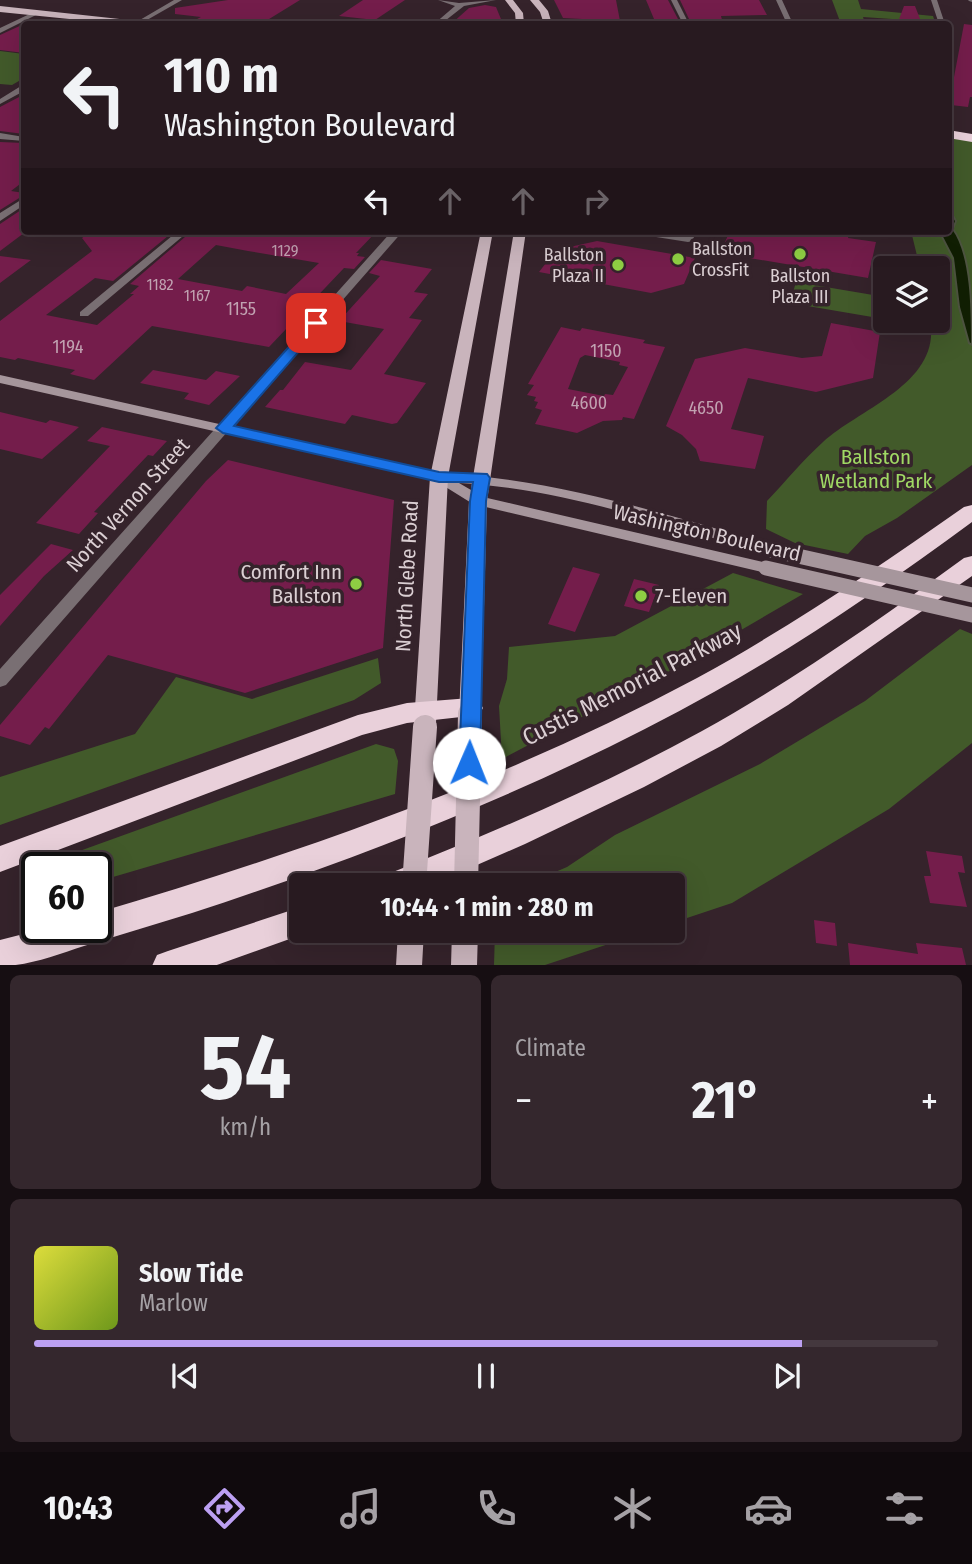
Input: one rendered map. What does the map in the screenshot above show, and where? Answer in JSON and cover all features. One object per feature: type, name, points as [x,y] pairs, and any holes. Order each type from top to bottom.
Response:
[{"type":"highway","points":[[952,126],[972,128]]},
{"type":"highway","points":[[952,135],[972,138]]},
{"type":"highway","name":"Custis Memorial Parkway","points":[[0,955],[195,897],[329,853],[477,795],[599,740],[715,680],[803,628],[972,512]]},
{"type":"highway","points":[[424,873],[527,829],[712,738],[863,644],[972,564]]},
{"type":"highway","points":[[0,859],[334,734],[388,718],[426,719],[470,711]]},
{"type":"highway","points":[[168,965],[289,925]]},
{"type":"main road","points":[[509,0],[519,13],[520,21]]},
{"type":"main road","points":[[534,0],[544,11],[547,21]]},
{"type":"main road","points":[[0,12],[102,21]]},
{"type":"main road","points":[[32,15],[73,21]]},
{"type":"main road","name":"North Glebe Road","points":[[415,873],[439,477],[486,235]]},
{"type":"main road","points":[[466,873],[478,501],[519,235]]},
{"type":"main road","name":"Washington Boulevard","points":[[2,381],[439,477],[482,478],[597,502],[771,550],[972,596]]},
{"type":"main road","name":"Washington Boulevard","points":[[439,477],[478,501],[972,615]]},
{"type":"main road","points":[[409,965],[410,943]]},
{"type":"main road","points":[[464,965],[465,943]]},
{"type":"street","points":[[142,21],[179,0]]},
{"type":"street","points":[[441,0],[460,6]]},
{"type":"street","points":[[441,21],[460,6],[493,0]]},
{"type":"street","points":[[674,0],[683,21]]},
{"type":"street","points":[[779,0],[789,21]]},
{"type":"street","points":[[934,0],[941,21]]},
{"type":"street","points":[[0,31],[32,15]]},
{"type":"street","points":[[0,102],[21,90]]},
{"type":"street","points":[[0,136],[21,139]]},
{"type":"street","points":[[0,218],[21,203]]},
{"type":"street","points":[[84,314],[179,235]]},
{"type":"street","name":"North Vernon Street","points":[[0,680],[394,235]]},
{"type":"street","points":[[662,235],[688,239],[690,235]]},
{"type":"green space","points":[[832,0],[858,0],[861,9],[933,16],[935,21],[863,17],[864,21],[840,21]]},
{"type":"green space","points":[[0,51],[21,54],[21,80],[12,85],[0,84]]},
{"type":"green space","name":"Ballston Wetland Park","points":[[952,138],[972,141],[972,465],[897,518],[865,536],[848,554],[795,543],[766,529],[767,501],[823,442],[895,392],[911,377],[924,361],[930,333],[950,333],[950,256],[917,256],[912,235],[952,235]]},
{"type":"green space","points":[[796,282],[873,295],[873,317],[790,303]]},
{"type":"green space","points":[[733,573],[803,594],[679,666],[502,759],[499,706],[507,679],[509,647],[615,636]]},
{"type":"green space","points":[[960,629],[972,634],[972,743],[889,809],[732,903],[685,919],[685,873],[553,873],[567,867],[615,835],[760,764],[865,701]]},
{"type":"green space","points":[[378,658],[381,683],[354,700],[0,825],[0,777],[135,734],[176,677],[252,699]]},
{"type":"green space","points":[[376,744],[394,749],[398,761],[395,794],[112,877],[112,852],[77,852]]},
{"type":"green space","points":[[495,943],[612,943],[545,965],[494,965]]},
{"type":"shaded area","points":[[952,214],[956,221],[953,229],[964,253],[967,268],[972,345],[969,343],[959,307],[953,258],[941,235],[952,235]]},
{"type":"building","points":[[228,0],[300,0],[266,21],[195,20],[201,17],[175,14],[175,8]]},
{"type":"building","points":[[363,0],[405,0],[375,20],[339,16]]},
{"type":"building","points":[[554,0],[616,0],[620,21],[563,18]]},
{"type":"building","points":[[646,0],[668,0],[678,19],[654,19]]},
{"type":"building","points":[[680,0],[759,0],[767,15],[721,16],[722,21],[689,19]]},
{"type":"building","points":[[485,5],[496,7],[502,21],[454,21],[469,8]]},
{"type":"building","points":[[904,6],[915,6],[921,21],[898,21]]},
{"type":"building","points":[[964,24],[972,25],[972,97],[968,107],[952,105],[952,88]]},
{"type":"building","points":[[21,25],[21,53],[0,50],[0,35]]},
{"type":"building","points":[[21,96],[21,134],[0,131],[0,107]]},
{"type":"building","points":[[0,142],[21,143],[21,183],[11,191],[21,193],[21,197],[0,210]]},
{"type":"building","points":[[21,210],[21,235],[0,251],[0,224]]},
{"type":"building","points":[[86,235],[168,236],[113,281],[95,278],[46,315],[97,325],[134,294],[130,294],[139,286],[130,284],[187,235],[373,235],[356,253],[359,253],[357,256],[365,257],[354,269],[344,268],[269,347],[152,326],[94,380],[70,374],[75,370],[0,357],[0,321],[92,251],[82,238]],"holes":[[[216,245],[319,263],[286,294],[247,286],[242,291],[178,279]]]},
{"type":"building","name":"Ballston Plaza III","points":[[728,235],[849,235],[848,238],[876,242],[868,278],[720,253]]},
{"type":"building","name":"Ballston Plaza II","points":[[597,241],[695,258],[684,284],[651,293],[539,272],[556,250]]},
{"type":"building","points":[[0,256],[31,260],[0,283]]},
{"type":"building","points":[[381,260],[432,269],[414,292],[428,294],[409,318],[422,320],[384,374],[426,383],[397,423],[352,415],[345,424],[265,407],[283,390],[305,362],[351,370],[384,329],[339,321],[380,276],[369,273]]},
{"type":"building","points":[[831,323],[880,333],[873,378],[816,392],[748,378],[731,429],[764,436],[755,469],[700,461],[696,449],[682,435],[666,426],[695,359],[745,348],[802,358],[822,356]]},
{"type":"building","points":[[561,327],[580,331],[582,328],[645,340],[643,343],[665,347],[634,419],[623,417],[622,420],[603,421],[577,433],[535,424],[542,410],[535,408],[538,402],[534,401],[536,397],[527,395],[534,385],[528,384]],"holes":[[[585,355],[620,362],[619,365],[628,367],[613,395],[604,396],[568,389],[580,358]]]},
{"type":"building","points":[[153,370],[206,380],[216,371],[240,376],[209,405],[184,399],[189,393],[140,383]]},
{"type":"building","points":[[0,412],[46,423],[50,420],[79,427],[42,459],[0,449]]},
{"type":"building","points":[[102,427],[167,441],[153,456],[148,455],[94,512],[98,513],[79,534],[36,523],[110,446],[87,441]]},
{"type":"building","points":[[228,460],[394,500],[383,648],[245,693],[108,655],[49,729],[45,727],[30,745],[0,736],[0,725],[206,481]]},
{"type":"building","points":[[51,544],[73,550],[44,576],[0,626],[0,595]]},
{"type":"building","points":[[573,567],[600,574],[575,632],[548,624]]},
{"type":"building","name":"7-Eleven","points":[[634,579],[659,585],[649,612],[624,606]]},
{"type":"building","points":[[926,851],[962,856],[965,873],[958,872],[967,907],[930,903],[924,876],[931,876]]},
{"type":"building","points":[[814,920],[835,923],[837,946],[816,943]]},
{"type":"building","points":[[848,943],[918,954],[916,943],[962,948],[966,965],[850,965]]},
{"type":"place","name":"Ballston Plaza III","points":[[800,254]]},
{"type":"place","name":"Ballston CrossFit","points":[[678,259]]},
{"type":"place","name":"Ballston Plaza II","points":[[618,265]]},
{"type":"place","name":"Comfort Inn Ballston","points":[[356,584]]},
{"type":"place","name":"7-Eleven","points":[[641,596]]},
{"type":"route","points":[[316,323],[223,428],[439,477],[482,478],[478,501],[469,763]]}]
